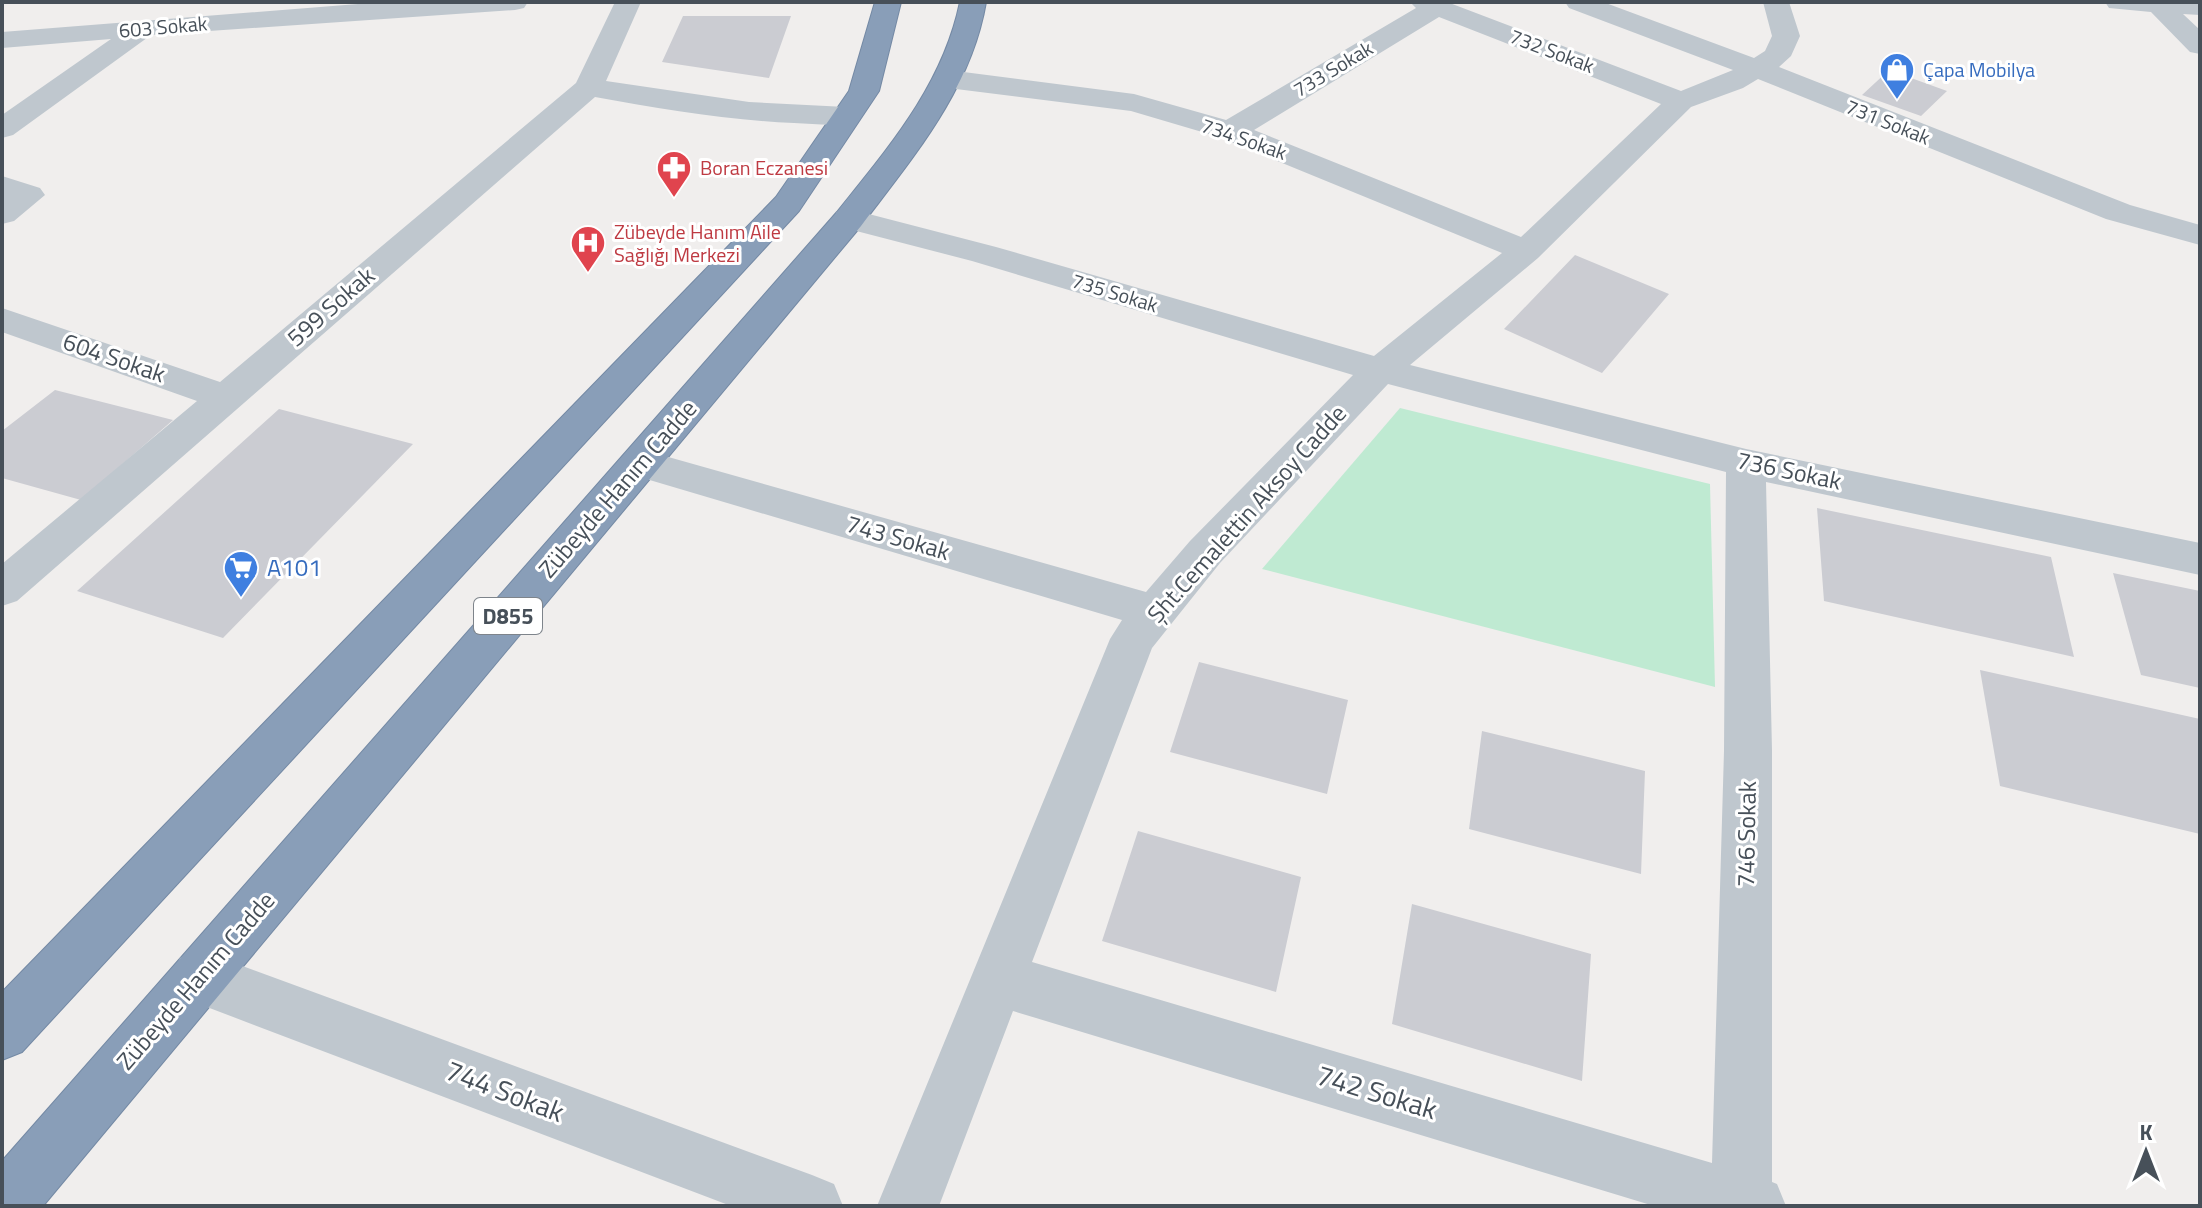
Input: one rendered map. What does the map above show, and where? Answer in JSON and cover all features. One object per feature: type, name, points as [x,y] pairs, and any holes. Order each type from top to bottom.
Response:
[{"type":"highway","points":[[2,1032],[788,204],[864,91],[888,2]]},
{"type":"highway","name":"Zübeyde Hanım Cadde","points":[[3,1206],[849,219],[893,162],[948,79],[970,28],[973,2]]},
{"type":"street","name":"603 Sokak","points":[[2,40],[143,29],[276,10],[515,2]]},
{"type":"street","name":"599 Sokak","points":[[2,589],[589,87],[628,2]]},
{"type":"street","name":"731 Sokak","points":[[1578,2],[1758,69],[2118,212],[2200,235]]},
{"type":"street","points":[[1758,69],[1777,56],[1786,36],[1776,2]]},
{"type":"street","points":[[2118,2],[2200,7]]},
{"type":"street","points":[[2156,2],[2200,46]]},
{"type":"street","name":"732 Sokak","points":[[1430,5],[1681,101]]},
{"type":"street","name":"733 Sokak","points":[[1230,131],[1430,5]]},
{"type":"street","points":[[2,129],[143,29]]},
{"type":"street","name":"Şht.Cemalettin Aksoy Cadde","points":[[908,1206],[1133,639],[1205,552],[1380,370],[1526,251],[1681,101],[1758,69]]},
{"type":"street","name":"734 Sokak","points":[[948,79],[1134,103],[1230,131],[1526,251]]},
{"type":"street","points":[[589,87],[725,111],[781,116],[846,116]]},
{"type":"street","points":[[2,186],[29,195],[2,214]]},
{"type":"street","name":"735 Sokak","points":[[849,219],[984,254],[1380,370]]},
{"type":"street","name":"604 Sokak","points":[[2,319],[227,398]]},
{"type":"street","name":"736 Sokak","points":[[1380,370],[1746,463],[2200,559]]},
{"type":"street","name":"743 Sokak","points":[[640,463],[1155,612]]},
{"type":"street","name":"746 Sokak","points":[[1746,463],[1746,1205]]},
{"type":"street","name":"744 Sokak","points":[[199,977],[812,1206]]},
{"type":"street","name":"742 Sokak","points":[[998,979],[1746,1205]]},
{"type":"green space","points":[[1400,408],[1710,484],[1715,687],[1262,569]]},
{"type":"building","points":[[683,16],[791,16],[769,78],[662,62]]},
{"type":"building","points":[[1889,70],[1947,91],[1921,116],[1862,95]]},
{"type":"building","points":[[1575,255],[1669,294],[1602,373],[1504,329]]},
{"type":"building","points":[[55,390],[173,420],[81,500],[2,478],[2,431]]},
{"type":"building","points":[[279,409],[413,444],[223,638],[77,591]]},
{"type":"building","points":[[1817,508],[2051,557],[2074,657],[1824,601]]},
{"type":"building","points":[[2113,573],[2200,591],[2200,688],[2141,675]]},
{"type":"building","points":[[1199,662],[1348,700],[1327,794],[1170,752]]},
{"type":"building","points":[[1980,670],[2200,719],[2200,834],[2000,786]]},
{"type":"building","points":[[1482,731],[1645,771],[1641,874],[1469,829]]},
{"type":"building","points":[[1138,831],[1301,877],[1276,992],[1102,941]]},
{"type":"building","points":[[1412,904],[1591,954],[1582,1081],[1392,1024]]},
{"type":"place","name":"Çapa Mobilya","points":[[1897,101]]},
{"type":"place","name":"Boran Eczanesi","points":[[674,199]]},
{"type":"place","name":"Zübeyde Hanım Aile Sağlığı Merkezi","points":[[588,274]]},
{"type":"place","name":"A101","points":[[241,599]]}]
